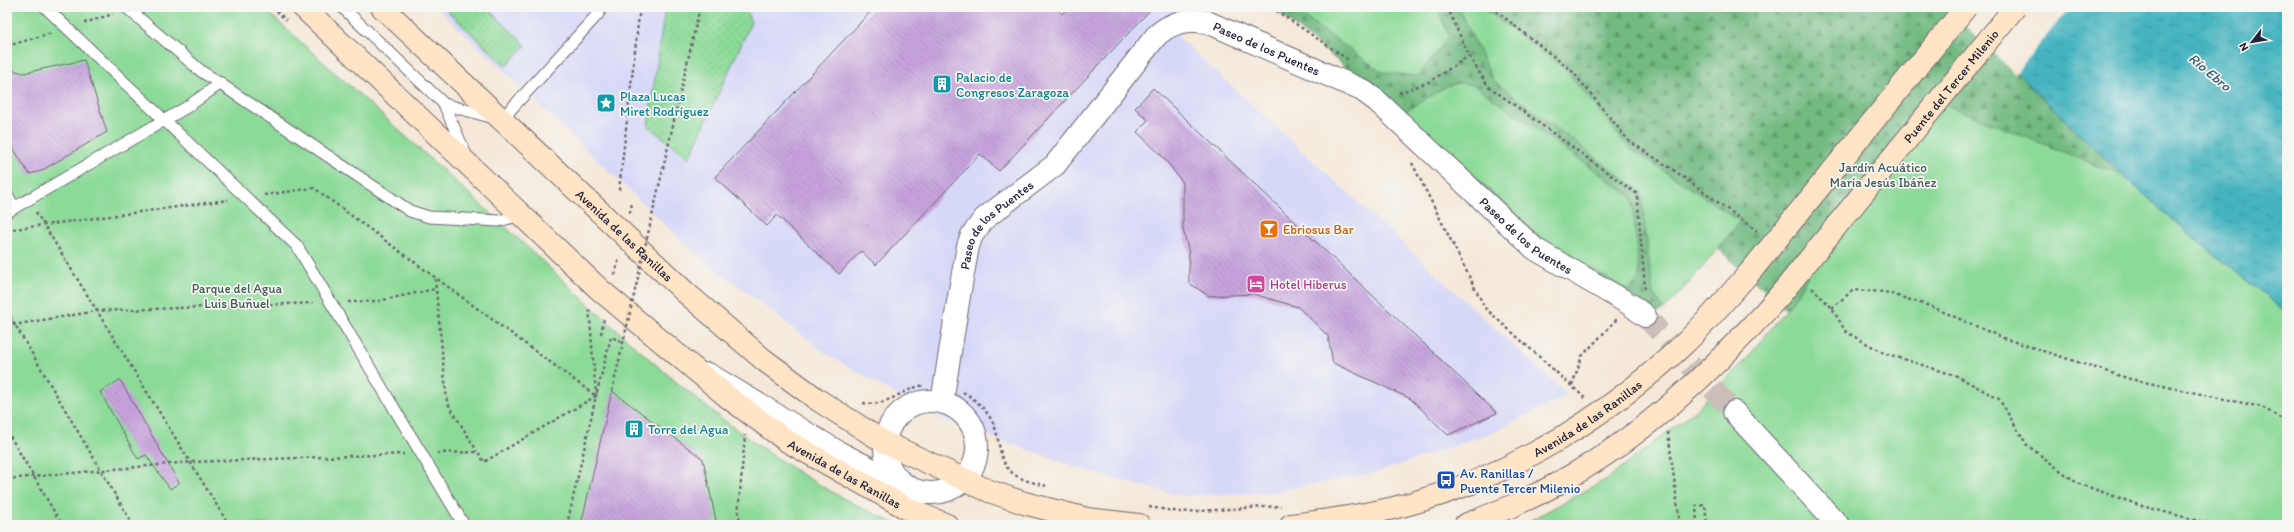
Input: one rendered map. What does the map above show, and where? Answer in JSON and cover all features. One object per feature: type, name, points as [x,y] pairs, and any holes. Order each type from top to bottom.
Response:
[{"type":"main road","name":"Avenida de las Ranillas","points":[[303,7],[609,298],[729,398],[787,441],[908,509],[947,525]]},
{"type":"main road","name":"Avenida de las Ranillas","points":[[382,7],[501,120],[630,226],[685,292],[764,360],[818,400],[891,467],[964,480],[1031,504],[1087,519],[1141,516]]},
{"type":"main road","name":"Avenida de las Ranillas","points":[[1287,515],[1416,502],[1497,472],[1542,449],[1597,415],[1653,372],[1700,328],[1752,271],[1966,7]]},
{"type":"main road","name":"Puente del Tercer Milenio","points":[[1465,525],[1561,482],[1636,432],[1693,387],[1734,346],[1780,295],[2015,7]]},
{"type":"street","name":"Paseo de los Puentes","points":[[943,394],[962,276],[968,246],[972,236],[985,218],[1055,165],[1156,36],[1169,26],[1189,20],[1207,22],[1362,90],[1377,101],[1535,249],[1638,310]]},
{"type":"street","name":"Avenida de las Ranillas","points":[[688,364],[718,378],[838,452],[891,467],[920,492],[937,494],[948,491],[964,480],[972,467],[977,453],[973,429],[961,412],[943,394],[929,401],[916,403],[904,409],[891,423],[891,467],[894,493],[908,509]]},
{"type":"street","points":[[1734,412],[1838,525]]},
{"type":"lane","points":[[45,7],[297,246],[464,525]]},
{"type":"lane","points":[[126,7],[201,71],[419,216],[499,221],[521,215]]},
{"type":"lane","points":[[342,7],[444,104],[471,167]]},
{"type":"lane","points":[[444,104],[501,120],[602,9]]},
{"type":"lane","points":[[7,194],[11,210],[164,119],[221,83]]},
{"type":"path","points":[[619,190],[640,7]]},
{"type":"path","points":[[612,390],[700,7]]},
{"type":"path","points":[[1271,7],[1351,62]]},
{"type":"path","points":[[1447,7],[1469,56],[1488,86],[1637,194],[1645,289],[1638,310],[1582,356],[1572,385]]},
{"type":"path","points":[[1491,7],[1572,71],[1629,141],[1672,169],[1760,235]]},
{"type":"path","points":[[1396,94],[1429,82],[1469,56]]},
{"type":"path","points":[[1409,158],[1485,308],[1586,398]]},
{"type":"path","points":[[601,334],[609,298],[630,226],[630,212],[632,203]]},
{"type":"path","points":[[625,207],[630,212],[630,226]]},
{"type":"path","points":[[35,210],[229,525]]},
{"type":"path","points":[[646,226],[652,232]]},
{"type":"path","points":[[434,279],[447,402],[484,462],[596,396]]},
{"type":"path","points":[[1810,286],[1832,308],[1846,332],[1884,353],[1957,376],[1999,399],[2027,445],[2077,483],[2142,506],[2215,525]]},
{"type":"path","points":[[7,326],[97,311],[378,301],[436,289]]},
{"type":"path","points":[[1832,308],[1853,290],[1885,292],[1930,306],[2003,338],[2122,377],[2262,407],[2287,422]]},
{"type":"path","points":[[589,306],[596,396]]},
{"type":"path","points":[[7,311],[133,525]]},
{"type":"path","points":[[567,525],[611,337],[623,342]]},
{"type":"path","points":[[857,400],[864,404],[879,404],[918,386],[943,394],[965,393],[974,400],[989,417],[997,436],[1000,454],[1009,469],[1023,479],[1053,488]]},
{"type":"path","points":[[7,430],[62,525]]},
{"type":"path","points":[[1668,432],[1680,525]]},
{"type":"path","points":[[742,525],[738,514],[745,435]]},
{"type":"path","points":[[7,479],[191,462],[478,452]]},
{"type":"path","points":[[1697,525],[1696,506],[1705,505],[1706,525]]},
{"type":"path","points":[[1141,516],[1181,512],[1287,515]]},
{"type":"shaded area","points":[[436,7],[1195,7],[1178,37],[1568,395],[1491,433],[1379,472],[1267,493],[1180,496],[1093,473],[930,415],[825,353],[695,253]]},
{"type":"green space","name":"Parque del Agua Luis Buñuel","points":[[7,7],[262,7],[638,349],[686,390],[736,429],[788,465],[842,498],[899,525],[7,525]]},
{"type":"green space","points":[[443,7],[486,7],[526,45],[506,66]]},
{"type":"green space","points":[[665,7],[746,7],[751,23],[689,158],[648,126]]},
{"type":"green space","name":"Jardín Acuático María Jesús Ibáñez","points":[[1272,7],[1949,7],[2123,176],[2191,235],[2287,314],[2287,525],[1830,349],[1714,245],[1659,313],[1544,244],[1402,114]]},
{"type":"green space","points":[[1290,7],[1437,7],[1449,36],[1418,76],[1382,72]]},
{"type":"green space","points":[[1458,7],[1481,7],[1565,69],[1629,148],[1740,221],[1702,268],[1664,310],[1653,292],[1641,192],[1493,80]]},
{"type":"green space","points":[[1458,83],[1474,85],[1632,197],[1639,278],[1629,291],[1545,241],[1405,112],[1447,86]]},
{"type":"green space","points":[[1921,95],[2123,176],[2191,235],[2287,314],[2287,525],[1522,525],[1607,479],[1693,412],[1744,362],[1790,305]]},
{"type":"water","name":"Río Ebro","points":[[1949,7],[2287,7],[2287,314],[2191,235],[2123,176]]},
{"type":"pier","points":[[1947,7],[2070,7],[2015,74]]},
{"type":"building","name":"Palacio de Congresos Zaragoza","points":[[875,7],[1055,7],[1062,14],[1069,7],[1153,7],[999,171],[980,154],[876,265],[861,251],[839,274],[777,215],[767,226],[715,177]]},
{"type":"building","points":[[84,60],[107,132],[41,171],[29,174],[7,138],[7,69],[24,73]]},
{"type":"building","points":[[1153,88],[1497,413],[1448,435],[1411,399],[1333,363],[1328,336],[1298,307],[1253,294],[1209,296],[1189,283],[1189,253],[1183,229],[1183,183],[1164,158],[1137,132],[1148,120],[1135,108]]},
{"type":"building","points":[[120,380],[179,483],[170,489],[146,455],[138,459],[100,392]]},
{"type":"building","name":"Torre del Agua","points":[[612,391],[703,459],[717,525],[581,525]]},
{"type":"tunnel","points":[[1645,316],[1734,412]]},
{"type":"place","name":"Palacio de Congresos Zaragoza","points":[[942,84]]},
{"type":"place","name":"Plaza Lucas Miret Rodríguez","points":[[606,103]]},
{"type":"place","name":"Ebriosus Bar","points":[[1269,229]]},
{"type":"place","name":"Hotel Hiberus","points":[[1256,284]]},
{"type":"place","name":"Torre del Agua","points":[[634,429]]},
{"type":"place","name":"Av. Ranillas / Puente Tercer Milenio","points":[[1446,480]]}]
